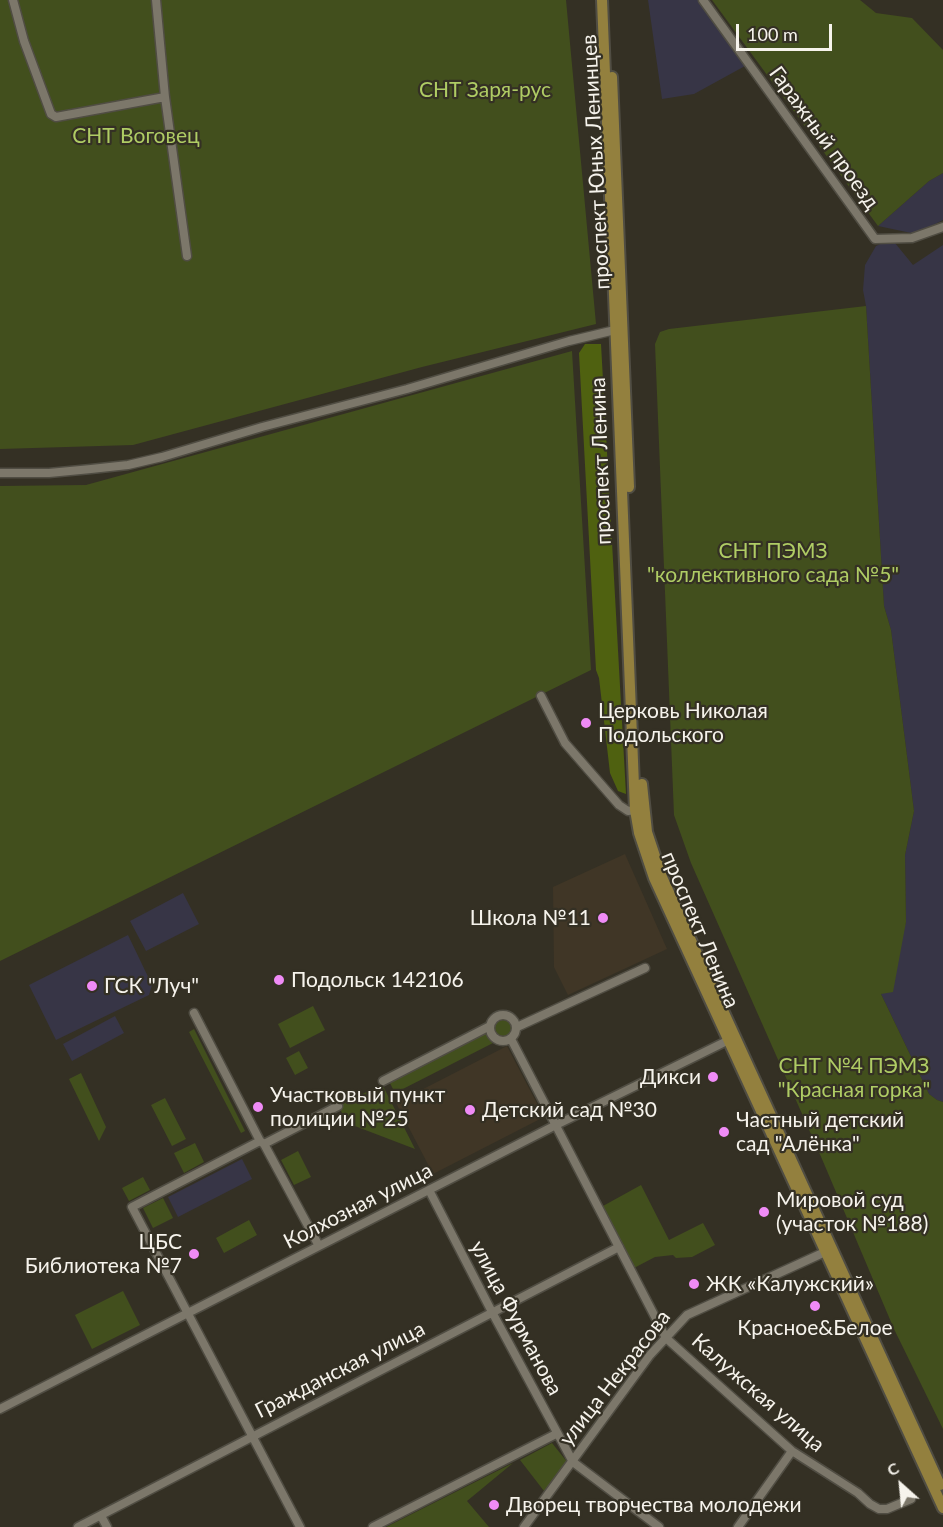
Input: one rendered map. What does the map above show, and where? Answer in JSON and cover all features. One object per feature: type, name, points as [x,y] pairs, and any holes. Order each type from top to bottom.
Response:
[{"type":"main road","name":"проспект Юных Ленинцев","points":[[602,0],[618,323]]},
{"type":"main road","name":"проспект Юных Ленинцев","points":[[609,0],[618,323]]},
{"type":"main road","name":"проспект Ленина","points":[[618,323],[635,810],[639,833],[654,878],[943,1491]]},
{"type":"main road","name":"проспект Ленина","points":[[618,323],[643,802],[647,832],[662,877],[731,1039],[825,1252],[943,1508]]},
{"type":"street","points":[[13,0],[24,41],[51,114],[56,117],[165,97]]},
{"type":"street","points":[[156,0],[165,97],[187,256]]},
{"type":"street","name":"Гаражный проезд","points":[[703,0],[875,239],[912,238],[943,227]]},
{"type":"street","points":[[0,472],[60,472],[139,462],[407,389],[569,341],[618,323]]},
{"type":"street","points":[[541,696],[565,743],[619,805],[628,811],[635,810]]},
{"type":"street","points":[[490,1026],[492,1035],[498,1040],[511,1039],[517,1027],[645,968]]},
{"type":"street","points":[[194,1013],[319,1246]]},
{"type":"street","points":[[383,1081],[490,1026],[497,1016],[506,1015],[513,1019],[517,1027]]},
{"type":"street","name":"Калужская улица","points":[[511,1039],[666,1338],[792,1451],[879,1509],[887,1509],[912,1499]]},
{"type":"street","name":"Колхозная улица","points":[[0,1409],[556,1125],[731,1039]]},
{"type":"street","points":[[300,1527],[132,1207],[338,1106]]},
{"type":"street","name":"улица Фурманова","points":[[429,1190],[556,1434],[573,1462],[659,1527]]},
{"type":"street","name":"Гражданская улица","points":[[78,1527],[619,1247]]},
{"type":"street","name":"улица Некрасова","points":[[524,1527],[650,1355],[687,1315],[825,1252]]},
{"type":"street","points":[[373,1527],[556,1434]]},
{"type":"street","points":[[738,1527],[792,1451]]},
{"type":"street","points":[[101,1516],[106,1527]]},
{"type":"shaded area","points":[[648,0],[698,0],[745,66],[694,94],[662,99]]},
{"type":"shaded area","points":[[943,173],[943,220],[916,234],[878,226],[929,181]]},
{"type":"shaded area","points":[[889,240],[895,243],[913,265],[943,245],[943,1102],[929,1094],[881,994],[906,922],[905,855],[914,811],[891,630],[884,606],[866,306],[863,290],[865,265],[876,246]]},
{"type":"shaded area","name":"Школа №11","points":[[625,854],[667,949],[568,995],[554,967],[553,887]]},
{"type":"shaded area","points":[[183,893],[199,924],[146,951],[130,921]]},
{"type":"shaded area","points":[[128,935],[152,985],[149,995],[56,1040],[29,985]]},
{"type":"shaded area","points":[[115,1016],[124,1033],[72,1061],[63,1044]]},
{"type":"shaded area","name":"Детский сад №30","points":[[507,1046],[544,1117],[433,1174],[396,1103]]},
{"type":"shaded area","points":[[242,1159],[252,1179],[178,1217],[168,1197]]},
{"type":"green space","points":[[0,0],[566,0],[596,324],[422,367],[133,445],[0,449]]},
{"type":"green space","points":[[712,0],[860,0],[876,13],[912,18],[943,50],[943,173],[929,181],[878,226]]},
{"type":"green space","points":[[866,306],[884,606],[891,630],[914,811],[905,855],[906,922],[893,992],[881,994],[929,1094],[943,1102],[943,1429],[894,1329],[822,1159],[691,863],[674,815],[655,344],[660,332],[669,329]]},
{"type":"green space","points":[[585,344],[601,344],[626,794],[618,791],[610,773],[599,678],[596,670],[579,353]]},
{"type":"green space","points":[[572,351],[591,670],[0,961],[0,486],[86,485]]},
{"type":"green space","points":[[313,1006],[325,1030],[290,1048],[278,1024]]},
{"type":"green space","points":[[500,1020],[506,1020],[511,1028],[509,1034],[500,1036],[495,1031],[495,1025]]},
{"type":"green space","points":[[194,1029],[245,1131],[241,1133],[189,1032]]},
{"type":"green space","points":[[487,1031],[493,1043],[395,1093],[389,1081]]},
{"type":"green space","points":[[299,1051],[308,1068],[295,1075],[286,1058]]},
{"type":"green space","points":[[81,1073],[106,1127],[99,1141],[69,1079]]},
{"type":"green space","points":[[382,1084],[415,1149],[347,1123],[340,1109],[341,1105]]},
{"type":"green space","points":[[165,1098],[186,1139],[172,1146],[151,1105]]},
{"type":"green space","points":[[195,1143],[204,1162],[184,1173],[174,1153]]},
{"type":"green space","points":[[298,1151],[311,1177],[294,1185],[281,1160]]},
{"type":"green space","points":[[143,1177],[150,1190],[129,1201],[122,1188]]},
{"type":"green space","points":[[641,1185],[669,1240],[703,1223],[715,1245],[692,1257],[676,1258],[673,1255],[655,1257],[634,1268],[603,1206]]},
{"type":"green space","points":[[163,1198],[173,1218],[153,1228],[143,1208]]},
{"type":"green space","points":[[249,1220],[257,1235],[224,1253],[216,1238]]},
{"type":"green space","points":[[123,1291],[140,1325],[92,1349],[75,1315]]},
{"type":"green space","points":[[552,1443],[568,1463],[544,1491],[520,1460]]},
{"type":"green space","points":[[513,1463],[467,1501],[489,1527],[386,1527]]},
{"type":"place","name":"Церковь Николая Подольского","points":[[586,723]]},
{"type":"place","name":"Школа №11","points":[[603,918]]},
{"type":"place","name":"Подольск 142106","points":[[279,980]]},
{"type":"place","name":"ГСК \"Луч\"","points":[[92,986]]},
{"type":"place","name":"Дикси","points":[[713,1077]]},
{"type":"place","name":"Участковый пункт полиции №25","points":[[258,1107]]},
{"type":"place","name":"Детский сад №30","points":[[470,1110]]},
{"type":"place","name":"Частный детский сад \"Алёнка\"","points":[[724,1132]]},
{"type":"place","name":"Мировой суд (участок №188)","points":[[764,1212]]},
{"type":"place","name":"ЦБС Библиотека №7","points":[[194,1254]]},
{"type":"place","name":"ЖК «Калужский»","points":[[694,1284]]},
{"type":"place","name":"Красное&Белое","points":[[815,1306]]},
{"type":"place","name":"Дворец творчества молодежи","points":[[494,1505]]},
{"type":"park label","name":"СНТ Заря-рус","points":[[485,90]]},
{"type":"park label","name":"СНТ Воговец","points":[[136,136]]},
{"type":"park label","name":"СНТ ПЭМЗ \"коллективного сада №5\"","points":[[773,563]]},
{"type":"park label","name":"СНТ №4 ПЭМЗ \"Красная горка\"","points":[[854,1078]]}]
